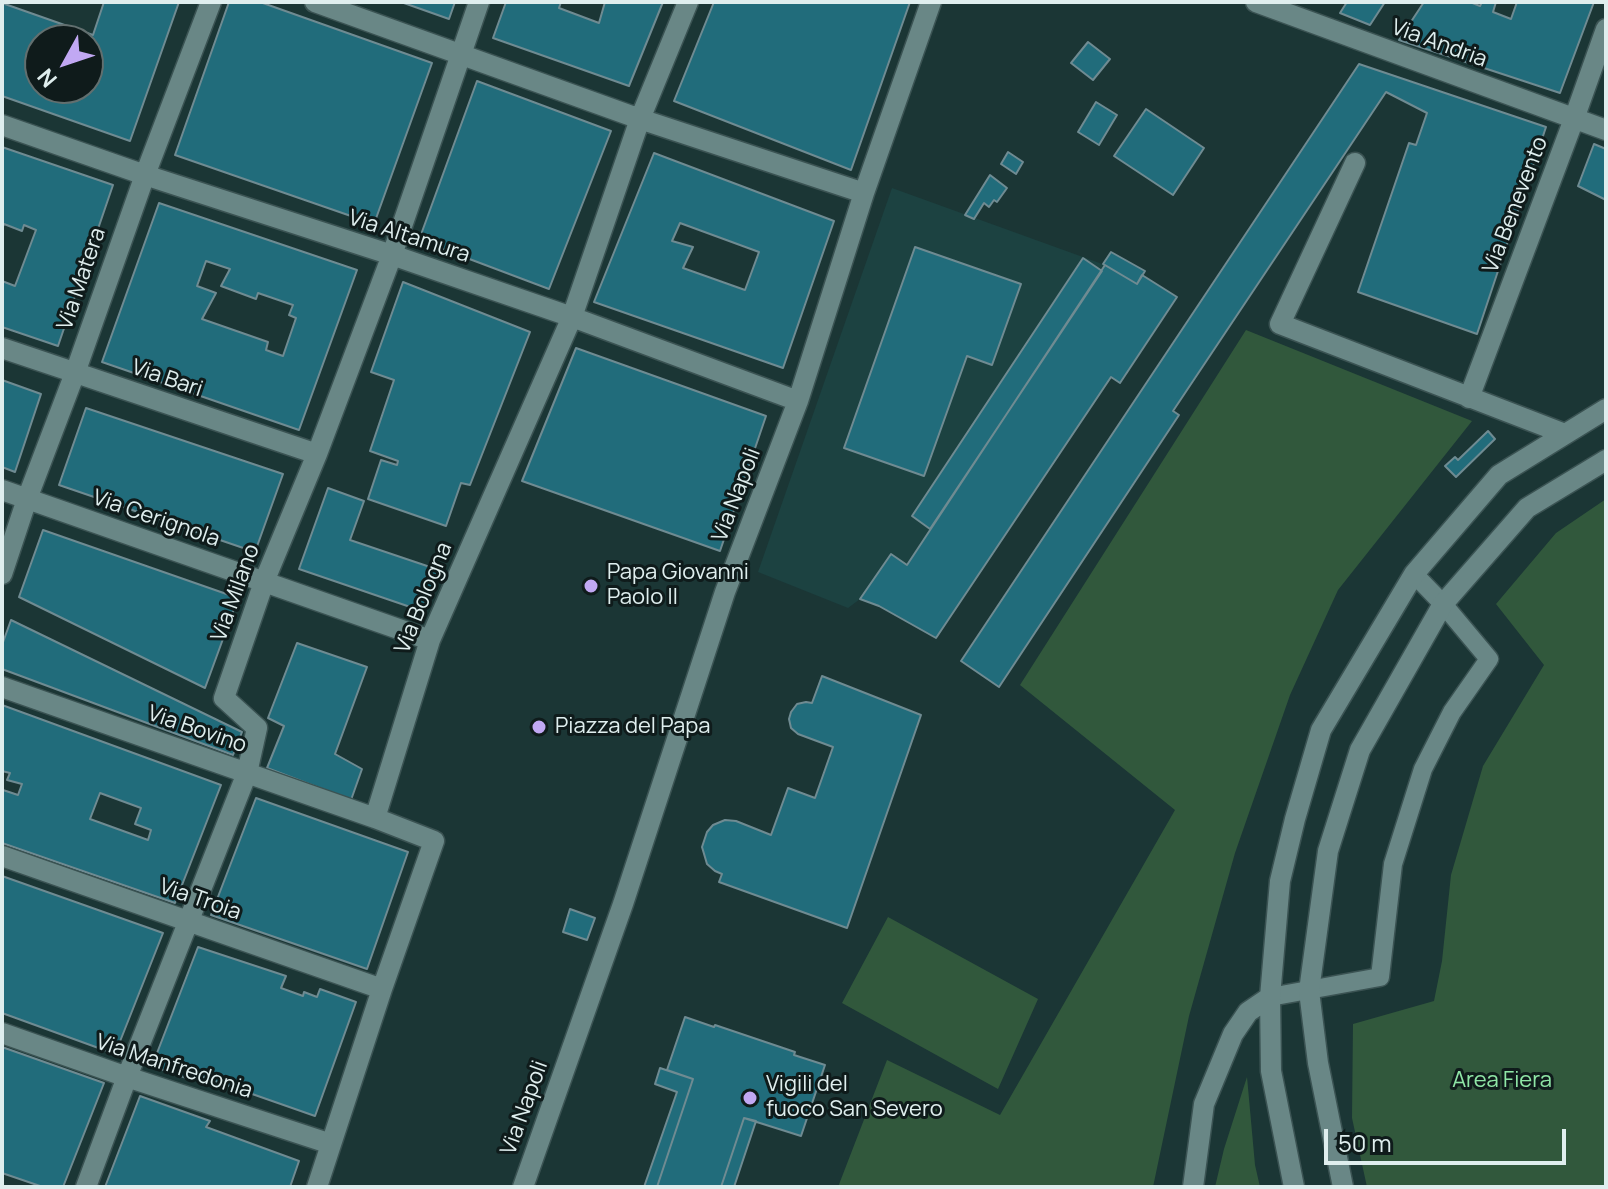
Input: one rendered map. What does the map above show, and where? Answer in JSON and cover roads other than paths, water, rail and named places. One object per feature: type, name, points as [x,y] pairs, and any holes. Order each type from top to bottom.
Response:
[{"type":"street","name":"Via Matera","points":[[2,574],[145,175],[211,2]]},
{"type":"street","points":[[315,2],[640,119],[864,193]]},
{"type":"street","name":"Via Milano","points":[[86,1187],[247,773],[257,728],[224,698],[264,582],[317,454],[392,255],[479,2]]},
{"type":"street","name":"Via Bologna","points":[[375,818],[430,640],[572,317],[640,119],[688,2]]},
{"type":"street","name":"Via Napoli","points":[[523,1187],[623,904],[725,592],[798,401],[864,193],[931,2]]},
{"type":"street","name":"Via Andria","points":[[1256,2],[1606,130]]},
{"type":"street","name":"Via Benevento","points":[[1469,398],[1606,29]]},
{"type":"street","name":"Via Altamura","points":[[2,125],[572,317],[798,401]]},
{"type":"street","points":[[1355,163],[1280,324],[1565,434]]},
{"type":"street","name":"Via Bari","points":[[2,348],[317,454]]},
{"type":"street","points":[[1294,1187],[1271,1071],[1270,997],[1280,881],[1321,730],[1414,574],[1499,475],[1606,409]]},
{"type":"street","points":[[1343,1187],[1318,1063],[1309,991],[1328,851],[1360,750],[1443,604],[1527,508],[1606,460]]},
{"type":"street","name":"Via Cerignola","points":[[2,490],[430,640]]},
{"type":"street","name":"Via Bovino","points":[[2,687],[375,818]]},
{"type":"street","points":[[317,1187],[434,841],[375,818]]},
{"type":"street","name":"Via Troia","points":[[2,856],[382,989]]},
{"type":"street","points":[[1193,1187],[1204,1104],[1233,1034],[1248,1012],[1270,997]]},
{"type":"street","name":"Via Manfredonia","points":[[2,1033],[331,1144]]},
{"type":"lane","points":[[1270,997],[1380,977],[1393,864],[1423,769],[1452,712],[1489,659],[1414,574]]},
{"type":"place","name":"Papa Giovanni Paolo II","points":[[591,586]]},
{"type":"place","name":"Piazza del Papa","points":[[539,727]]},
{"type":"place","name":"Vigili del fuoco San Severo","points":[[750,1098]]},
{"type":"park label","name":"Area Fiera","points":[[1502,1081]]}]
